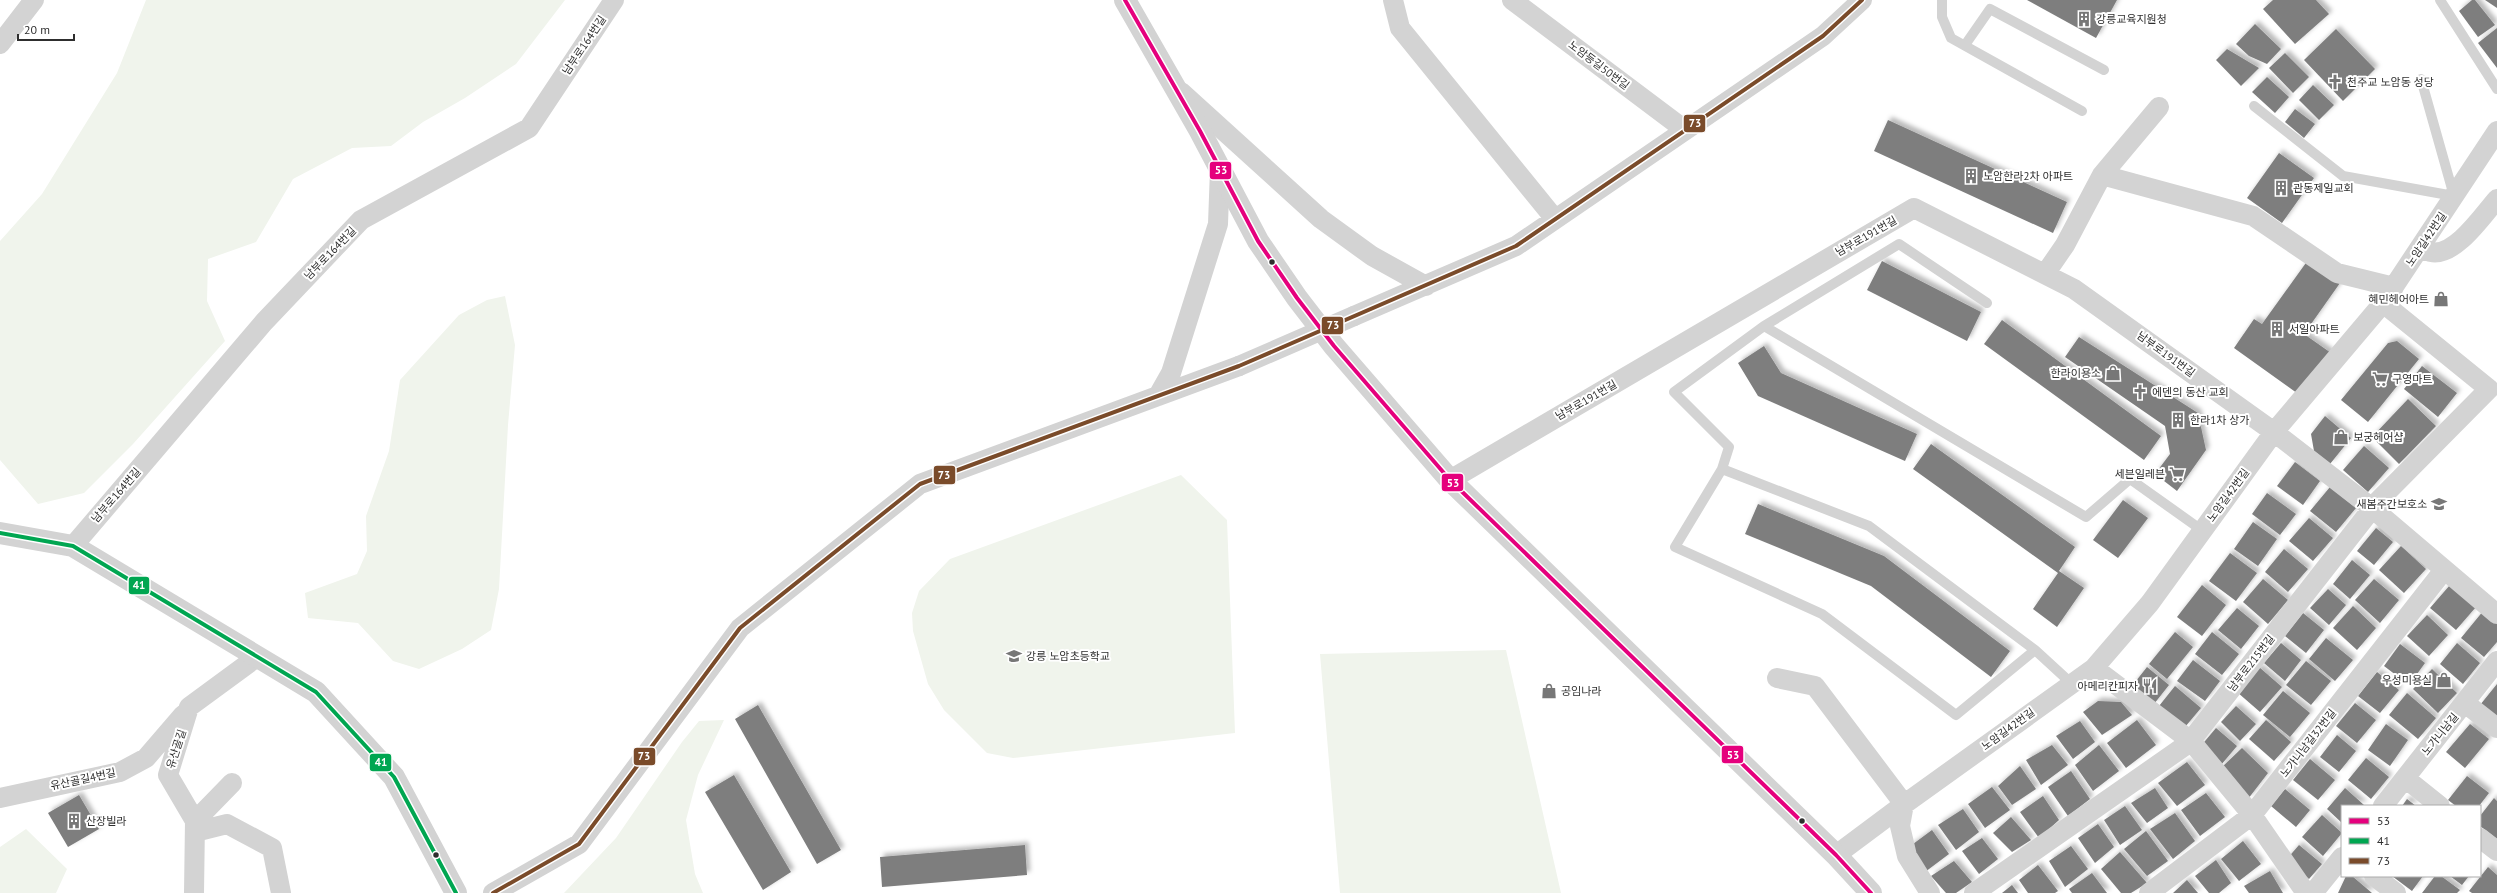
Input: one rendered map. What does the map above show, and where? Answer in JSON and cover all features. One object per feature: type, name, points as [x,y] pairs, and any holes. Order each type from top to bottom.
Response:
[{"type":"street","points":[[0,23],[22,0]]},
{"type":"street","points":[[0,44],[34,0]]},
{"type":"street","name":"남부로164번길","points":[[73,546],[264,322],[361,220],[529,128],[614,0]]},
{"type":"street","points":[[1125,0],[1220,169],[1258,241],[1297,298],[1334,346],[1450,480],[1836,855],[1867,892]]},
{"type":"street","points":[[1393,0],[1400,28],[1555,219]]},
{"type":"street","name":"노암등길50번길","points":[[1512,0],[1685,130]]},
{"type":"street","points":[[493,893],[579,844],[740,628],[920,484],[1238,366],[1516,246],[1823,36],[1862,0]]},
{"type":"street","points":[[1173,85],[1321,219],[1372,256],[1426,286]]},
{"type":"street","points":[[2045,274],[2065,245],[2102,175],[2159,107]]},
{"type":"street","name":"노암길42번길","points":[[1836,855],[1904,804],[2094,668],[2150,603],[2274,432],[2383,303],[2497,131]]},
{"type":"street","points":[[1158,396],[1171,373],[1218,224],[1220,169]]},
{"type":"street","points":[[2102,175],[2253,216],[2337,273],[2394,287]]},
{"type":"street","points":[[2420,247],[2432,253],[2449,250],[2460,241],[2497,199]]},
{"type":"street","name":"남부로191번길","points":[[1450,480],[1914,208],[2074,289],[2274,432],[2372,508],[2497,614]]},
{"type":"street","points":[[2383,303],[2494,388]]},
{"type":"street","name":"남부로215번길","points":[[1974,893],[2191,741],[2372,508],[2494,388]]},
{"type":"street","points":[[0,533],[73,546],[316,692],[394,777],[456,893]]},
{"type":"street","name":"노가니남길32번길","points":[[2148,893],[2252,815],[2444,570]]},
{"type":"street","points":[[190,708],[257,657]]},
{"type":"street","name":"노가니남길","points":[[2384,805],[2465,704],[2497,661]]},
{"type":"street","points":[[2094,668],[2191,741],[2252,815],[2306,893]]},
{"type":"street","points":[[1777,678],[1815,686],[1904,804],[1900,826],[1907,856],[1930,893]]},
{"type":"street","points":[[2465,704],[2497,728]]},
{"type":"street","name":"유산골길4번길","points":[[0,798],[120,772],[146,758],[190,708]]},
{"type":"street","name":"유산골길","points":[[190,708],[168,774],[195,827]]},
{"type":"street","points":[[2405,778],[2439,805]]},
{"type":"street","points":[[194,893],[195,827],[232,783]]},
{"type":"street","points":[[195,827],[228,824],[272,848],[281,893]]},
{"type":"street","points":[[2481,839],[2497,851]]},
{"type":"street","points":[[2313,893],[2341,858]]},
{"type":"street","points":[[2375,877],[2396,893]]},
{"type":"lane","points":[[1942,0],[1942,18],[1952,38],[2082,111]]},
{"type":"lane","points":[[2440,0],[2497,89]]},
{"type":"lane","points":[[1965,45],[1990,9],[2104,70]]},
{"type":"lane","points":[[2254,106],[2344,176],[2454,196],[2421,79]]},
{"type":"lane","points":[[1987,304],[1899,244],[1764,326],[1674,392],[1729,447],[1722,469],[1676,547],[1822,614],[1956,715],[2035,650]]},
{"type":"lane","points":[[1764,326],[2086,517],[2130,480],[2203,531]]},
{"type":"lane","points":[[1722,469],[1869,526],[2035,650],[2071,683]]},
{"type":"shaded area","points":[[146,0],[565,0],[516,64],[465,98],[423,122],[391,146],[352,148],[293,179],[256,242],[208,259],[207,301],[225,341],[133,444],[84,493],[38,504],[0,460],[0,241],[42,194],[117,73]]},
{"type":"shaded area","points":[[505,296],[515,345],[508,425],[499,589],[491,630],[462,649],[419,669],[393,661],[358,623],[308,618],[305,593],[357,574],[367,551],[366,516],[389,451],[400,380],[459,315],[487,300]]},
{"type":"shaded area","points":[[1181,475],[1227,520],[1235,733],[1013,758],[987,753],[944,710],[928,684],[913,631],[912,613],[919,591],[950,559]]},
{"type":"shaded area","points":[[1506,650],[1561,893],[1340,893],[1320,654]]},
{"type":"shaded area","points":[[724,720],[698,775],[686,820],[695,874],[703,893],[564,893],[616,838],[682,742],[699,721]]},
{"type":"shaded area","points":[[26,829],[67,869],[56,893],[0,893],[0,847]]},
{"type":"building","name":"강릉교육지원청","points":[[2027,0],[2117,0],[2096,38]]},
{"type":"building","points":[[2273,0],[2316,0],[2329,14],[2295,44],[2263,9]]},
{"type":"building","points":[[2472,0],[2475,0],[2495,25],[2478,37],[2459,11]]},
{"type":"building","points":[[2485,0],[2497,0],[2497,8]]},
{"type":"building","points":[[2255,24],[2281,49],[2267,64],[2249,56],[2236,44]]},
{"type":"building","points":[[2497,28],[2497,68],[2478,43]]},
{"type":"building","points":[[2336,29],[2375,69],[2343,101],[2304,60]]},
{"type":"building","points":[[2227,49],[2259,68],[2241,86],[2216,60]]},
{"type":"building","points":[[2285,53],[2309,77],[2293,93],[2269,68]]},
{"type":"building","points":[[2267,77],[2289,97],[2275,113],[2252,92]]},
{"type":"building","points":[[2313,85],[2334,105],[2319,120],[2299,100]]},
{"type":"building","points":[[2295,109],[2315,124],[2304,138],[2285,122]]},
{"type":"building","name":"노암한라2차 아파트","points":[[1888,120],[2067,202],[2053,233],[1874,151]]},
{"type":"building","name":"관동제일교회","points":[[2279,153],[2314,178],[2282,223],[2247,198]]},
{"type":"building","name":"서일아파트","points":[[2308,260],[2340,283],[2304,334],[2331,353],[2301,396],[2234,348],[2254,319],[2262,324]]},
{"type":"building","points":[[1882,261],[1981,312],[1967,341],[1867,290]]},
{"type":"building","points":[[2002,320],[2161,436],[2144,460],[1984,344]]},
{"type":"building","name":"한라1차 상가","points":[[2079,337],[2198,413],[2206,450],[2177,491],[2155,474],[2170,454],[2165,426],[2065,357]]},
{"type":"building","name":"구영마트","points":[[2397,341],[2419,359],[2368,422],[2341,400],[2388,343]]},
{"type":"building","points":[[1764,346],[1781,373],[1917,434],[1905,461],[1758,396],[1738,363]]},
{"type":"building","points":[[2422,366],[2457,393],[2438,417],[2404,389]]},
{"type":"building","points":[[2408,399],[2436,426],[2399,464],[2372,437]]},
{"type":"building","points":[[2325,416],[2351,438],[2330,464],[2314,451],[2311,434]]},
{"type":"building","points":[[1931,444],[2075,547],[2059,571],[2084,588],[2057,627],[2033,609],[2058,573],[1913,469]]},
{"type":"building","points":[[2364,446],[2389,468],[2368,492],[2343,470]]},
{"type":"building","points":[[2295,462],[2320,481],[2303,505],[2277,486]]},
{"type":"building","points":[[2330,487],[2356,508],[2336,532],[2310,511]]},
{"type":"building","points":[[2267,493],[2296,514],[2280,535],[2252,514]]},
{"type":"building","points":[[2123,500],[2148,518],[2118,558],[2093,540]]},
{"type":"building","points":[[1758,504],[1884,556],[2010,651],[1991,677],[1871,586],[1745,534]]},
{"type":"building","points":[[2309,518],[2333,538],[2313,561],[2289,541]]},
{"type":"building","points":[[2253,522],[2277,539],[2258,566],[2234,549]]},
{"type":"building","points":[[2376,528],[2393,542],[2374,565],[2357,551]]},
{"type":"building","points":[[2401,546],[2426,569],[2404,593],[2379,570]]},
{"type":"building","points":[[2284,549],[2308,569],[2288,592],[2265,572]]},
{"type":"building","points":[[2230,553],[2257,573],[2236,601],[2209,581]]},
{"type":"building","points":[[2352,560],[2370,575],[2350,599],[2333,584]]},
{"type":"building","points":[[2263,579],[2288,600],[2268,624],[2243,602]]},
{"type":"building","points":[[2374,579],[2399,600],[2380,623],[2355,600]]},
{"type":"building","points":[[2202,585],[2226,605],[2202,636],[2177,617]]},
{"type":"building","points":[[2450,585],[2476,607],[2456,630],[2430,608]]},
{"type":"building","points":[[2328,589],[2346,605],[2329,625],[2310,608]]},
{"type":"building","points":[[2353,606],[2376,628],[2357,650],[2333,628]]},
{"type":"building","points":[[2237,608],[2259,626],[2241,649],[2218,630]]},
{"type":"building","points":[[2484,610],[2497,621],[2497,642],[2484,657],[2461,638]]},
{"type":"building","points":[[2303,613],[2324,630],[2306,653],[2285,636]]},
{"type":"building","points":[[2427,615],[2448,635],[2429,656],[2407,636]]},
{"type":"building","points":[[2175,632],[2193,647],[2167,679],[2149,664]]},
{"type":"building","points":[[2212,632],[2239,654],[2222,675],[2195,654]]},
{"type":"building","points":[[2326,638],[2353,660],[2335,681],[2309,659]]},
{"type":"building","points":[[2281,643],[2301,660],[2285,681],[2264,663]]},
{"type":"building","points":[[2457,643],[2480,663],[2463,684],[2440,664]]},
{"type":"building","points":[[2400,644],[2425,663],[2409,685],[2384,666]]},
{"type":"building","points":[[2193,660],[2220,681],[2205,701],[2177,681]]},
{"type":"building","points":[[2306,661],[2331,681],[2311,705],[2286,685]]},
{"type":"building","name":"아메리칸피자","points":[[2147,667],[2169,685],[2154,704],[2132,686]]},
{"type":"building","points":[[2259,667],[2282,687],[2260,712],[2237,692]]},
{"type":"building","points":[[2432,669],[2457,693],[2438,713],[2413,689]]},
{"type":"building","points":[[2377,672],[2399,690],[2380,713],[2358,696]]},
{"type":"building","points":[[2497,684],[2497,718],[2480,705]]},
{"type":"building","points":[[2175,686],[2201,708],[2185,727],[2159,706]]},
{"type":"building","points":[[2283,691],[2310,713],[2290,737],[2263,715]]},
{"type":"building","points":[[2407,693],[2436,718],[2418,739],[2389,715]]},
{"type":"building","points":[[2098,701],[2121,702],[2132,715],[2102,735],[2083,712]]},
{"type":"building","points":[[2355,703],[2376,720],[2357,743],[2336,726]]},
{"type":"building","points":[[758,705],[841,850],[817,864],[735,719]]},
{"type":"building","points":[[2236,706],[2256,724],[2240,741],[2221,722]]},
{"type":"building","points":[[2137,720],[2156,745],[2126,768],[2107,743]]},
{"type":"building","points":[[2266,720],[2291,742],[2274,761],[2249,739]]},
{"type":"building","points":[[2080,721],[2095,742],[2073,759],[2056,736]]},
{"type":"building","points":[[2386,724],[2408,740],[2390,766],[2368,750]]},
{"type":"building","points":[[2470,724],[2489,739],[2465,768],[2446,752]]},
{"type":"building","points":[[2216,728],[2237,746],[2221,765],[2200,747]]},
{"type":"building","points":[[2337,735],[2356,751],[2339,772],[2320,757]]},
{"type":"building","points":[[2052,745],[2068,765],[2041,785],[2026,760]]},
{"type":"building","points":[[2099,745],[2119,771],[2093,791],[2075,765]]},
{"type":"building","points":[[2242,748],[2268,773],[2248,799],[2220,769]]},
{"type":"building","points":[[2366,758],[2389,777],[2371,799],[2348,780]]},
{"type":"building","points":[[2310,759],[2335,780],[2318,800],[2293,780]]},
{"type":"building","points":[[2187,762],[2205,785],[2177,806],[2158,783]]},
{"type":"building","points":[[2020,766],[2036,789],[2012,805],[1998,786]]},
{"type":"building","points":[[2071,771],[2090,799],[2068,816],[2048,787]]},
{"type":"building","points":[[734,775],[791,872],[763,890],[705,792]]},
{"type":"building","points":[[2467,776],[2489,793],[2480,805],[2455,805],[2448,800]]},
{"type":"building","points":[[1992,787],[2010,810],[1985,828],[1968,804]]},
{"type":"building","points":[[2155,788],[2168,808],[2147,823],[2131,803]]},
{"type":"building","points":[[2345,788],[2364,805],[2341,805],[2341,822],[2327,809]]},
{"type":"building","points":[[2285,789],[2310,810],[2296,827],[2271,806]]},
{"type":"building","points":[[2206,793],[2225,817],[2200,836],[2181,810]]},
{"type":"building","name":"산장빌라","points":[[79,795],[99,829],[68,847],[48,813]]},
{"type":"building","points":[[2043,796],[2059,820],[2039,838],[2020,812]]},
{"type":"building","points":[[2494,798],[2497,801],[2497,839],[2481,827],[2481,815]]},
{"type":"building","points":[[2407,799],[2415,805],[2403,805]]},
{"type":"building","points":[[2125,806],[2142,830],[2120,845],[2104,820]]},
{"type":"building","points":[[1963,809],[1979,832],[1956,850],[1938,825]]},
{"type":"building","points":[[2175,813],[2195,841],[2173,859],[2150,829]]},
{"type":"building","points":[[2322,815],[2341,832],[2341,834],[2323,856],[2302,837]]},
{"type":"building","points":[[2011,817],[2031,840],[2012,852],[1993,833]]},
{"type":"building","points":[[2098,824],[2114,847],[2095,863],[2078,838]]},
{"type":"building","points":[[1932,830],[1949,854],[1925,872],[1909,847]]},
{"type":"building","points":[[2146,831],[2168,861],[2147,876],[2124,849]]},
{"type":"building","points":[[1982,838],[1998,859],[1979,874],[1962,851]]},
{"type":"building","points":[[2243,841],[2261,864],[2239,881],[2221,859]]},
{"type":"building","points":[[1025,845],[1027,875],[882,887],[880,857]]},
{"type":"building","points":[[2299,845],[2322,864],[2309,879],[2286,860]]},
{"type":"building","points":[[2071,846],[2088,869],[2065,887],[2049,861]]},
{"type":"building","points":[[2120,852],[2147,883],[2131,893],[2121,893],[2101,869]]},
{"type":"building","points":[[2216,860],[2231,883],[2219,893],[2209,893],[2195,876]]},
{"type":"building","points":[[1954,861],[1972,882],[1956,893],[1946,893],[1931,876]]},
{"type":"building","points":[[2038,865],[2058,891],[2055,893],[2028,893],[2019,880]]},
{"type":"building","points":[[2488,867],[2497,875],[2497,893],[2472,893],[2469,891]]},
{"type":"building","points":[[2270,871],[2283,893],[2249,893],[2244,886]]},
{"type":"building","points":[[2092,873],[2107,893],[2072,893],[2069,889]]},
{"type":"building","points":[[2346,877],[2353,877],[2372,893],[2338,893]]},
{"type":"building","points":[[2393,877],[2422,877],[2412,891]]},
{"type":"building","points":[[2434,877],[2442,877],[2460,890],[2457,893],[2422,893]]},
{"type":"building","points":[[2451,877],[2468,877],[2462,885]]},
{"type":"building","points":[[2187,880],[2198,893],[2173,893]]},
{"type":"building","points":[[2012,885],[2018,893],[2002,893]]},
{"type":"transit line","name":"53","points":[[1125,0],[1200,131],[1258,241],[1297,298],[1334,346],[1450,480],[1836,855],[1871,893]]},
{"type":"transit line","name":"73","points":[[493,893],[579,844],[740,628],[920,484],[1239,366],[1516,246],[1823,36],[1862,0]]},
{"type":"transit line","name":"41","points":[[0,533],[73,546],[316,692],[394,777],[456,893]]},
{"type":"place","name":"강릉교육지원청","points":[[2084,19]]},
{"type":"place","name":"천주교 노암동 성당","points":[[2335,82]]},
{"type":"place","name":"노암한라2차 아파트","points":[[1971,176]]},
{"type":"place","name":"관동제일교회","points":[[2281,188]]},
{"type":"place","name":"혜민헤어아트","points":[[2441,299]]},
{"type":"place","name":"서일아파트","points":[[2277,329]]},
{"type":"place","name":"한라이용소","points":[[2113,373]]},
{"type":"place","name":"구영마트","points":[[2380,379]]},
{"type":"place","name":"에덴의 동산 교회","points":[[2140,392]]},
{"type":"place","name":"한라1차 상가","points":[[2178,420]]},
{"type":"place","name":"보궁헤어샵","points":[[2341,437]]},
{"type":"place","name":"세븐일레븐","points":[[2177,474]]},
{"type":"place","name":"새봄주간보호소","points":[[2439,504]]},
{"type":"place","name":"강릉 노암초등학교","points":[[1014,656]]},
{"type":"place","name":"우성미용실","points":[[2444,680]]},
{"type":"place","name":"아메리칸피자","points":[[2150,686]]},
{"type":"place","name":"공임나라","points":[[1549,691]]},
{"type":"place","name":"산장빌라","points":[[74,821]]}]
